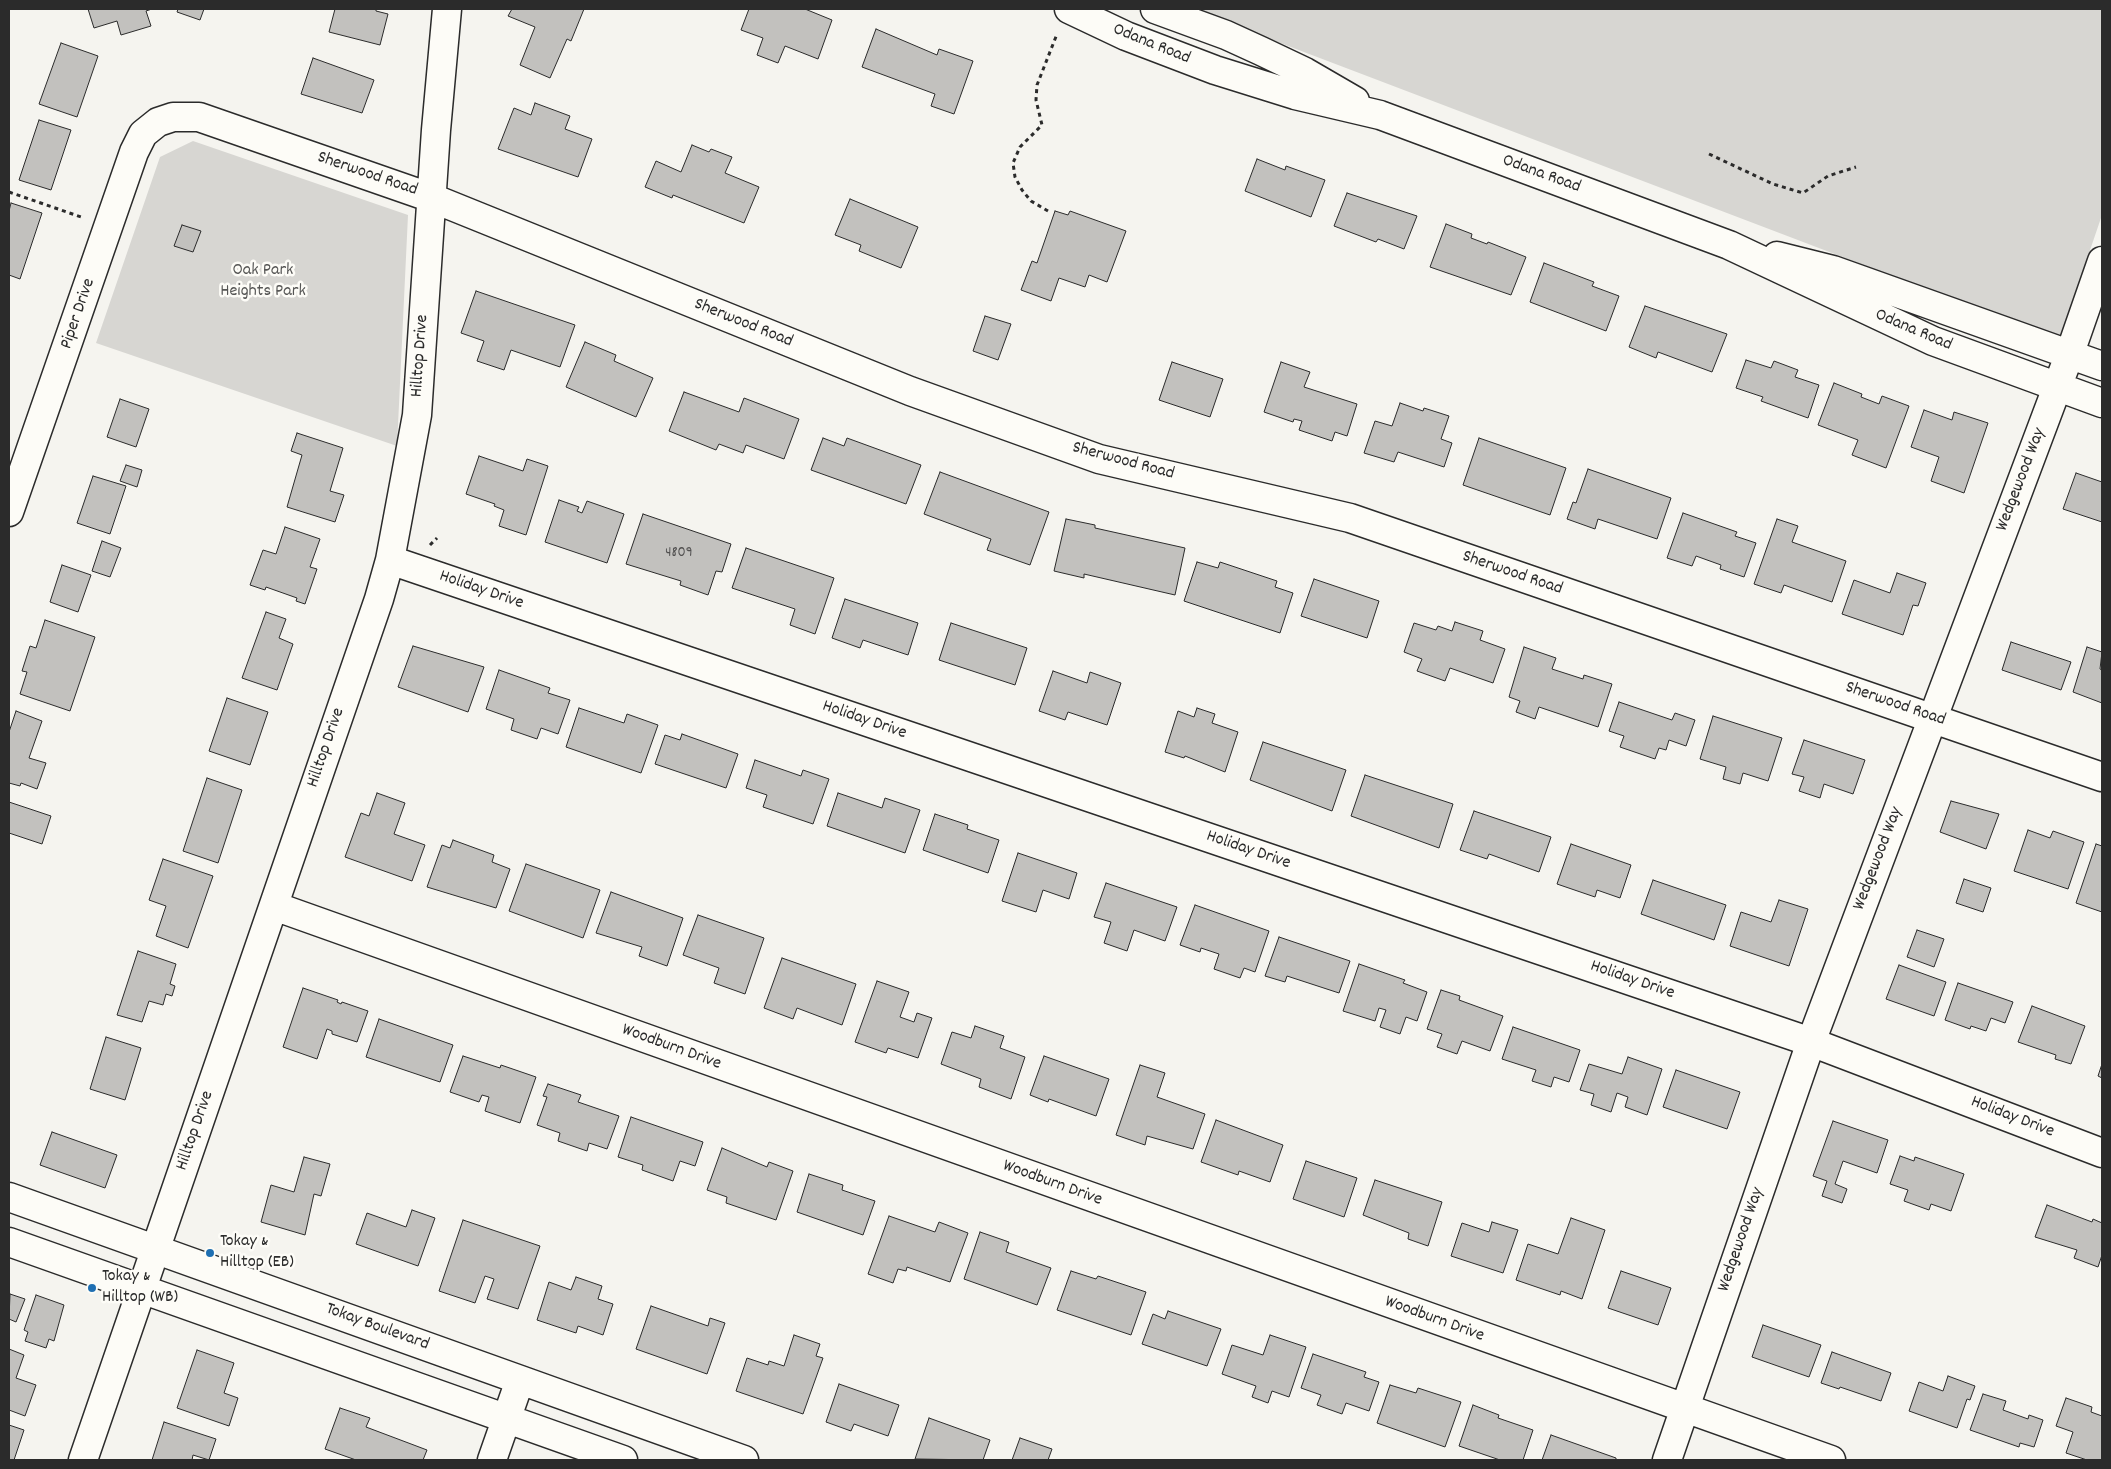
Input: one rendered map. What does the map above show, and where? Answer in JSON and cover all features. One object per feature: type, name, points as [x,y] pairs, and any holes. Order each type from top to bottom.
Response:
[{"type":"street","name":"Hilltop Drive","points":[[83,1460],[380,599],[390,560],[417,415],[447,9]]},
{"type":"street","name":"Odana Road","points":[[1069,9],[1126,36],[1215,70],[1295,95],[1380,115],[1729,245],[1933,341],[2102,403]]},
{"type":"street","name":"Odana Road","points":[[1155,9],[1226,35],[1270,55],[1305,72],[1380,115]]},
{"type":"street","name":"Sherwood Road","points":[[158,122],[174,117],[199,117],[432,198],[910,391],[1099,459],[1350,518],[2102,777]]},
{"type":"street","name":"Piper Drive","points":[[9,512],[134,152],[143,134],[158,122]]},
{"type":"street","name":"Odana Road","points":[[1729,245],[1833,270],[2102,366]]},
{"type":"street","name":"Wedgewood Way","points":[[1667,1460],[1811,1042],[2058,387],[2102,261]]},
{"type":"street","name":"Holiday Drive","points":[[390,560],[1811,1042],[2102,1153]]},
{"type":"street","name":"Woodburn Drive","points":[[274,906],[1684,1410],[1832,1460]]},
{"type":"street","name":"Tokay Boulevard","points":[[9,1197],[156,1248],[744,1460]]},
{"type":"street","points":[[9,1242],[623,1460]]},
{"type":"street","points":[[492,1460],[520,1380]]},
{"type":"path","points":[[1048,211],[1031,201],[1022,190],[1015,177],[1014,163],[1020,147],[1042,125],[1036,100],[1037,85],[1057,34]]},
{"type":"path","points":[[1709,154],[1773,184],[1803,193],[1828,176],[1856,166]]},
{"type":"path","points":[[9,192],[108,228]]},
{"type":"path","points":[[430,545],[437,538]]},
{"type":"green space","points":[[1191,9],[2102,9],[2102,215],[2060,338]]},
{"type":"green space","name":"Oak Park Heights Park","points":[[193,141],[408,215],[397,446],[96,343],[160,157]]},
{"type":"building","points":[[88,9],[152,9],[146,11],[151,26],[121,35],[117,21],[94,28]]},
{"type":"building","points":[[178,9],[204,9],[200,20],[177,12]]},
{"type":"building","points":[[335,9],[376,9],[376,11],[388,14],[380,45],[329,32]]},
{"type":"building","points":[[512,9],[584,9],[571,41],[567,39],[550,78],[520,65],[535,27],[508,16]]},
{"type":"building","points":[[749,9],[805,9],[832,20],[818,59],[785,46],[778,63],[757,55],[763,38],[741,30]]},
{"type":"building","points":[[876,29],[937,55],[939,49],[973,61],[954,114],[931,106],[935,94],[862,67]]},
{"type":"building","points":[[61,43],[98,56],[77,117],[39,104]]},
{"type":"building","points":[[313,58],[374,80],[362,113],[301,94]]},
{"type":"building","points":[[535,103],[570,116],[565,129],[592,139],[578,177],[498,149],[514,108],[531,115]]},
{"type":"building","points":[[39,120],[71,130],[51,190],[19,180]]},
{"type":"building","points":[[692,145],[709,152],[711,149],[732,157],[725,173],[759,187],[744,223],[673,195],[672,198],[645,187],[656,161],[681,172]]},
{"type":"building","points":[[1257,159],[1285,170],[1286,166],[1325,180],[1311,217],[1245,191]]},
{"type":"building","points":[[1347,193],[1417,216],[1404,249],[1378,239],[1376,242],[1334,226]]},
{"type":"building","points":[[850,199],[918,227],[901,268],[859,251],[861,245],[835,235]]},
{"type":"building","points":[[11,203],[42,213],[20,279],[9,275],[9,211]]},
{"type":"building","points":[[1055,211],[1068,215],[1070,211],[1126,231],[1107,282],[1089,275],[1085,287],[1059,278],[1051,301],[1021,290],[1032,261],[1037,263]]},
{"type":"building","points":[[1446,224],[1472,234],[1471,238],[1487,244],[1488,242],[1526,257],[1511,295],[1430,267]]},
{"type":"building","points":[[182,225],[201,231],[193,252],[174,246]]},
{"type":"building","points":[[1544,263],[1594,282],[1592,286],[1619,296],[1606,331],[1530,302]]},
{"type":"building","points":[[476,291],[575,325],[560,367],[511,350],[504,370],[477,361],[484,341],[461,333]]},
{"type":"building","points":[[1645,306],[1727,334],[1712,372],[1658,352],[1656,358],[1629,347]]},
{"type":"building","points":[[985,316],[1011,324],[998,360],[973,351]]},
{"type":"building","points":[[585,342],[616,355],[614,361],[653,378],[636,417],[566,387]]},
{"type":"building","points":[[1746,360],[1771,368],[1774,361],[1798,370],[1795,377],[1819,385],[1808,418],[1761,401],[1763,397],[1736,388]]},
{"type":"building","points":[[1172,362],[1223,379],[1210,417],[1159,400]]},
{"type":"building","points":[[1281,362],[1310,372],[1304,387],[1357,404],[1347,436],[1335,432],[1332,441],[1299,430],[1302,421],[1294,419],[1293,422],[1264,412]]},
{"type":"building","points":[[1834,383],[1862,394],[1861,397],[1879,404],[1882,396],[1909,406],[1886,468],[1852,455],[1858,440],[1818,425]]},
{"type":"building","points":[[684,392],[739,412],[744,398],[799,419],[784,459],[746,445],[743,453],[719,444],[716,450],[669,431]]},
{"type":"building","points":[[120,399],[149,409],[136,447],[107,437]]},
{"type":"building","points":[[1400,403],[1423,411],[1424,408],[1449,416],[1441,439],[1452,443],[1444,467],[1398,452],[1394,462],[1364,453],[1375,421],[1392,426]]},
{"type":"building","points":[[1924,410],[1952,420],[1954,412],[1988,423],[1964,493],[1931,481],[1939,457],[1911,447]]},
{"type":"building","points":[[297,433],[343,448],[330,491],[344,495],[335,522],[287,507],[302,455],[291,451]]},
{"type":"building","points":[[823,438],[844,446],[847,438],[921,465],[906,504],[811,470]]},
{"type":"building","points":[[1479,438],[1566,468],[1550,515],[1463,485]]},
{"type":"building","points":[[479,456],[523,471],[527,459],[548,466],[526,535],[499,526],[504,510],[494,506],[495,504],[466,494]]},
{"type":"building","points":[[126,465],[142,470],[137,487],[120,481]]},
{"type":"building","points":[[1588,469],[1671,498],[1657,539],[1598,519],[1595,529],[1567,519],[1573,502],[1576,503]]},
{"type":"building","points":[[940,472],[1049,512],[1030,565],[987,550],[991,539],[924,514]]},
{"type":"building","points":[[2076,473],[2102,482],[2102,522],[2063,509]]},
{"type":"building","points":[[93,476],[126,486],[110,534],[77,523]]},
{"type":"building","points":[[559,500],[579,507],[577,511],[582,513],[587,501],[624,514],[607,563],[545,542]]},
{"type":"building","points":[[1683,513],[1737,532],[1735,536],[1756,543],[1744,577],[1720,569],[1721,565],[1696,556],[1692,566],[1667,558]]},
{"type":"building","points":[[643,514],[731,544],[722,572],[716,571],[708,595],[680,585],[681,581],[626,564]]},
{"type":"building","points":[[1066,519],[1095,525],[1095,528],[1185,548],[1175,595],[1084,574],[1084,578],[1054,571]]},
{"type":"building","points":[[1777,519],[1798,526],[1792,542],[1846,561],[1832,602],[1784,585],[1781,593],[1754,584]]},
{"type":"building","points":[[285,527],[320,539],[310,567],[317,569],[305,604],[296,601],[297,598],[266,587],[265,590],[250,585],[263,550],[276,554]]},
{"type":"building","points":[[102,541],[121,548],[110,577],[92,571]]},
{"type":"building","points":[[746,548],[834,578],[815,634],[790,625],[795,609],[732,588]]},
{"type":"building","points":[[1197,562],[1218,568],[1220,562],[1277,581],[1275,587],[1293,593],[1280,633],[1184,601]]},
{"type":"building","points":[[62,565],[91,575],[78,612],[50,602]]},
{"type":"building","points":[[1897,573],[1926,583],[1918,606],[1913,605],[1903,635],[1842,614],[1854,580],[1890,593]]},
{"type":"building","points":[[1314,579],[1379,601],[1367,638],[1301,616]]},
{"type":"building","points":[[845,599],[918,623],[908,655],[863,640],[860,648],[832,638]]},
{"type":"building","points":[[266,612],[286,619],[279,638],[293,644],[277,690],[242,678]]},
{"type":"building","points":[[45,620],[95,637],[70,711],[20,694],[27,672],[22,671],[30,646],[36,648]]},
{"type":"building","points":[[1455,622],[1483,631],[1480,640],[1505,649],[1493,683],[1450,668],[1445,681],[1417,671],[1422,659],[1404,652],[1414,623],[1436,630],[1438,626],[1452,631]]},
{"type":"building","points":[[951,623],[1027,648],[1015,685],[939,660]]},
{"type":"building","points":[[2011,642],[2071,662],[2061,690],[2002,670]]},
{"type":"building","points":[[413,646],[484,667],[468,712],[398,687]]},
{"type":"building","points":[[1524,647],[1556,658],[1552,669],[1583,679],[1584,675],[1612,684],[1598,727],[1539,707],[1535,719],[1516,712],[1520,701],[1509,697]]},
{"type":"building","points":[[2087,647],[2102,652],[2100,669],[2102,670],[2102,703],[2073,692]]},
{"type":"building","points":[[499,670],[550,688],[548,693],[570,700],[558,734],[541,728],[537,739],[511,730],[514,719],[486,709]]},
{"type":"building","points":[[1053,671],[1087,683],[1090,672],[1121,683],[1107,725],[1068,712],[1065,720],[1039,711]]},
{"type":"building","points":[[227,698],[268,712],[250,765],[209,751]]},
{"type":"building","points":[[1619,702],[1672,720],[1675,713],[1695,720],[1686,746],[1669,740],[1666,750],[1659,748],[1655,759],[1620,747],[1624,736],[1609,731]]},
{"type":"building","points":[[579,708],[624,723],[627,714],[658,725],[641,773],[566,747]]},
{"type":"building","points":[[1197,708],[1215,714],[1212,723],[1238,732],[1225,772],[1185,756],[1184,758],[1165,752],[1178,711],[1194,717]]},
{"type":"building","points":[[16,711],[42,721],[29,758],[46,763],[37,789],[21,783],[20,786],[9,783],[9,732]]},
{"type":"building","points":[[1713,716],[1782,738],[1768,781],[1743,773],[1740,784],[1723,779],[1726,767],[1700,759]]},
{"type":"building","points":[[682,734],[738,754],[726,788],[655,764],[665,735],[680,740]]},
{"type":"building","points":[[1804,740],[1865,760],[1853,794],[1824,784],[1820,798],[1799,791],[1804,777],[1792,774]]},
{"type":"building","points":[[1263,742],[1346,770],[1332,811],[1250,780]]},
{"type":"building","points":[[755,760],[801,776],[803,770],[829,779],[813,824],[763,807],[767,795],[746,788]]},
{"type":"building","points":[[1365,775],[1453,804],[1439,848],[1351,816]]},
{"type":"building","points":[[207,778],[242,790],[218,863],[183,851]]},
{"type":"building","points":[[377,793],[405,803],[394,834],[425,845],[412,881],[345,857],[361,813],[369,816]]},
{"type":"building","points":[[838,793],[882,808],[885,798],[920,810],[905,853],[827,826]]},
{"type":"building","points":[[1951,801],[1999,814],[1986,849],[1940,832]]},
{"type":"building","points":[[9,802],[51,816],[42,844],[9,833]]},
{"type":"building","points":[[1474,811],[1551,837],[1539,872],[1489,854],[1487,859],[1460,850]]},
{"type":"building","points":[[935,814],[968,825],[967,829],[999,840],[988,873],[923,850]]},
{"type":"building","points":[[2028,830],[2050,838],[2053,831],[2084,842],[2068,889],[2014,871]]},
{"type":"building","points":[[453,840],[494,855],[492,862],[510,869],[496,908],[427,887],[442,845],[450,848]]},
{"type":"building","points":[[1571,844],[1631,865],[1620,898],[1597,890],[1595,897],[1557,884]]},
{"type":"building","points":[[2096,844],[2102,846],[2102,912],[2076,903]]},
{"type":"building","points":[[1018,853],[1077,873],[1069,899],[1043,890],[1036,912],[1002,901]]},
{"type":"building","points":[[163,859],[213,876],[188,948],[156,936],[166,906],[149,900]]},
{"type":"building","points":[[526,864],[600,890],[583,938],[509,911]]},
{"type":"building","points":[[1964,879],[1991,888],[1983,912],[1956,903]]},
{"type":"building","points":[[1653,880],[1726,905],[1714,940],[1641,914]]},
{"type":"building","points":[[1106,883],[1177,907],[1165,941],[1134,930],[1127,951],[1104,943],[1111,922],[1094,917]]},
{"type":"building","points":[[611,892],[683,918],[667,966],[639,956],[642,947],[596,933]]},
{"type":"building","points":[[1779,900],[1808,909],[1789,966],[1730,946],[1741,912],[1771,922]]},
{"type":"building","points":[[1195,905],[1269,931],[1255,972],[1244,968],[1240,978],[1214,969],[1219,954],[1201,948],[1200,952],[1180,945]]},
{"type":"building","points":[[698,915],[764,938],[745,994],[714,983],[719,968],[683,955]]},
{"type":"building","points":[[1917,930],[1944,939],[1934,967],[1907,957]]},
{"type":"building","points":[[1279,937],[1350,961],[1339,993],[1287,976],[1285,982],[1265,976]]},
{"type":"building","points":[[138,951],[176,964],[170,984],[175,986],[172,996],[166,994],[163,1005],[149,1001],[142,1022],[117,1015]]},
{"type":"building","points":[[782,958],[856,984],[842,1025],[797,1008],[793,1019],[764,1008]]},
{"type":"building","points":[[1359,964],[1405,980],[1403,983],[1427,992],[1417,1021],[1406,1017],[1400,1034],[1380,1027],[1386,1010],[1379,1008],[1375,1021],[1343,1011]]},
{"type":"building","points":[[1899,965],[1946,982],[1934,1016],[1886,999]]},
{"type":"building","points":[[877,981],[909,992],[900,1017],[914,1022],[917,1013],[932,1018],[918,1058],[888,1048],[886,1053],[855,1042]]},
{"type":"building","points":[[1958,983],[2013,1002],[2005,1023],[1991,1018],[1986,1031],[1971,1026],[1970,1029],[1945,1020]]},
{"type":"building","points":[[303,988],[338,1000],[337,1002],[341,1004],[342,1002],[368,1011],[357,1042],[332,1034],[332,1031],[327,1029],[317,1059],[283,1047]]},
{"type":"building","points":[[1441,990],[1460,996],[1459,1000],[1503,1016],[1490,1051],[1462,1041],[1457,1054],[1437,1047],[1442,1034],[1427,1029]]},
{"type":"building","points":[[2032,1006],[2085,1026],[2071,1064],[2055,1059],[2056,1055],[2018,1042]]},
{"type":"building","points":[[379,1019],[453,1045],[440,1082],[366,1057]]},
{"type":"building","points":[[975,1026],[1004,1036],[1000,1048],[1025,1057],[1011,1099],[979,1087],[981,1079],[941,1064],[952,1032],[971,1038]]},
{"type":"building","points":[[1513,1027],[1580,1050],[1569,1082],[1554,1077],[1551,1087],[1532,1081],[1536,1070],[1502,1059]]},
{"type":"building","points":[[106,1037],[141,1048],[125,1100],[90,1089]]},
{"type":"building","points":[[463,1056],[500,1068],[501,1065],[536,1077],[520,1123],[485,1111],[489,1097],[482,1095],[479,1102],[450,1092]]},
{"type":"building","points":[[1044,1056],[1109,1079],[1096,1116],[1049,1099],[1048,1102],[1030,1095]]},
{"type":"building","points":[[1628,1057],[1662,1069],[1647,1115],[1625,1107],[1628,1097],[1617,1093],[1611,1112],[1591,1105],[1594,1094],[1580,1090],[1589,1064],[1622,1074]]},
{"type":"building","points":[[2102,1064],[2102,1078],[2098,1076]]},
{"type":"building","points":[[1140,1065],[1165,1073],[1157,1097],[1205,1114],[1193,1149],[1147,1136],[1145,1145],[1116,1135]]},
{"type":"building","points":[[1676,1070],[1740,1092],[1727,1129],[1663,1107]]},
{"type":"building","points":[[548,1084],[581,1095],[578,1102],[619,1116],[607,1149],[589,1143],[587,1151],[558,1141],[560,1133],[537,1125],[547,1097],[543,1096]]},
{"type":"building","points":[[631,1117],[703,1142],[695,1166],[680,1161],[673,1181],[642,1170],[643,1165],[618,1157]]},
{"type":"building","points":[[1216,1120],[1283,1145],[1270,1182],[1239,1171],[1238,1175],[1201,1162]]},
{"type":"building","points":[[1833,1121],[1888,1140],[1877,1173],[1843,1161],[1835,1184],[1847,1189],[1842,1203],[1822,1196],[1827,1181],[1813,1176]]},
{"type":"building","points":[[52,1132],[117,1155],[105,1188],[40,1165]]},
{"type":"building","points":[[722,1148],[767,1167],[769,1162],[793,1171],[776,1220],[726,1203],[727,1197],[707,1190]]},
{"type":"building","points":[[1900,1156],[1914,1161],[1915,1157],[1964,1174],[1951,1211],[1931,1204],[1929,1210],[1904,1201],[1908,1190],[1890,1184]]},
{"type":"building","points":[[304,1157],[330,1164],[321,1196],[314,1194],[305,1235],[261,1222],[271,1185],[294,1192]]},
{"type":"building","points":[[1306,1161],[1357,1178],[1344,1217],[1293,1199]]},
{"type":"building","points":[[809,1174],[843,1185],[842,1190],[875,1201],[863,1235],[797,1212]]},
{"type":"building","points":[[1375,1180],[1442,1202],[1428,1246],[1408,1239],[1409,1233],[1363,1215]]},
{"type":"building","points":[[2047,1205],[2092,1222],[2093,1219],[2102,1223],[2102,1255],[2098,1267],[2074,1258],[2077,1250],[2035,1237]]},
{"type":"building","points":[[412,1210],[435,1218],[418,1266],[356,1244],[367,1213],[406,1227]]},
{"type":"building","points":[[889,1216],[935,1232],[939,1222],[968,1233],[950,1282],[907,1267],[906,1271],[898,1269],[893,1283],[868,1274]]},
{"type":"building","points":[[1571,1218],[1605,1230],[1582,1299],[1561,1291],[1560,1295],[1516,1280],[1528,1244],[1558,1254]]},
{"type":"building","points":[[463,1220],[540,1246],[518,1309],[487,1299],[494,1279],[485,1276],[475,1303],[439,1291]]},
{"type":"building","points":[[1492,1222],[1518,1230],[1503,1273],[1451,1256],[1462,1223],[1489,1232]]},
{"type":"building","points":[[980,1232],[1009,1242],[1006,1252],[1051,1268],[1037,1305],[964,1279]]},
{"type":"building","points":[[1071,1271],[1096,1279],[1098,1276],[1146,1292],[1131,1335],[1057,1310]]},
{"type":"building","points":[[1621,1271],[1671,1288],[1658,1325],[1608,1308]]},
{"type":"building","points":[[576,1277],[602,1286],[598,1299],[613,1304],[603,1335],[578,1326],[576,1333],[537,1320],[549,1282],[571,1290]]},
{"type":"building","points":[[10,1294],[25,1299],[16,1322],[9,1319]]},
{"type":"building","points":[[36,1295],[64,1305],[54,1341],[49,1339],[46,1348],[25,1341],[28,1332],[24,1330]]},
{"type":"building","points":[[651,1306],[708,1326],[710,1318],[725,1323],[707,1374],[636,1349]]},
{"type":"building","points":[[1168,1311],[1221,1329],[1207,1366],[1142,1344],[1153,1314],[1165,1319]]},
{"type":"building","points":[[1763,1325],[1821,1345],[1809,1377],[1752,1357]]},
{"type":"building","points":[[794,1335],[820,1344],[816,1356],[823,1358],[803,1414],[736,1391],[747,1358],[768,1365],[769,1361],[784,1366]]},
{"type":"building","points":[[1270,1335],[1306,1347],[1289,1397],[1272,1391],[1268,1403],[1252,1397],[1256,1386],[1222,1374],[1232,1345],[1263,1355]]},
{"type":"building","points":[[9,1349],[24,1355],[16,1378],[36,1385],[25,1416],[9,1410]]},
{"type":"building","points":[[197,1350],[234,1363],[224,1393],[238,1398],[229,1426],[177,1408]]},
{"type":"building","points":[[1832,1352],[1891,1373],[1881,1401],[1840,1387],[1839,1389],[1821,1383]]},
{"type":"building","points":[[1313,1354],[1366,1372],[1364,1377],[1379,1382],[1369,1411],[1346,1403],[1342,1414],[1317,1405],[1321,1395],[1301,1388]]},
{"type":"building","points":[[1948,1376],[1975,1386],[1970,1400],[1967,1399],[1957,1428],[1909,1411],[1919,1382],[1943,1391]]},
{"type":"building","points":[[839,1384],[899,1405],[888,1436],[854,1424],[851,1431],[826,1422]]},
{"type":"building","points":[[1390,1385],[1416,1393],[1418,1388],[1461,1402],[1445,1447],[1377,1423]]},
{"type":"building","points":[[1983,1394],[2006,1401],[2003,1410],[2028,1419],[2029,1415],[2043,1420],[2034,1447],[2020,1443],[2019,1447],[1970,1430]]},
{"type":"building","points":[[2066,1398],[2092,1407],[2091,1412],[2102,1416],[2102,1460],[2087,1460],[2066,1453],[2073,1432],[2056,1426]]},
{"type":"building","points":[[1473,1405],[1499,1415],[1498,1418],[1533,1430],[1523,1460],[1500,1460],[1459,1446]]},
{"type":"building","points":[[340,1408],[370,1418],[366,1427],[427,1450],[423,1460],[356,1460],[325,1449]]},
{"type":"building","points":[[929,1418],[990,1440],[983,1460],[915,1459]]},
{"type":"building","points":[[164,1422],[216,1439],[209,1460],[193,1455],[192,1460],[152,1460]]},
{"type":"building","points":[[9,1425],[24,1430],[14,1460],[9,1460]]},
{"type":"building","points":[[1551,1435],[1616,1458],[1616,1460],[1542,1460]]},
{"type":"building","points":[[1020,1438],[1052,1449],[1048,1460],[1012,1460]]},
{"type":"place","name":"Tokay & Hilltop (EB)","points":[[210,1253]]},
{"type":"place","name":"Tokay & Hilltop (WB)","points":[[92,1288]]}]
